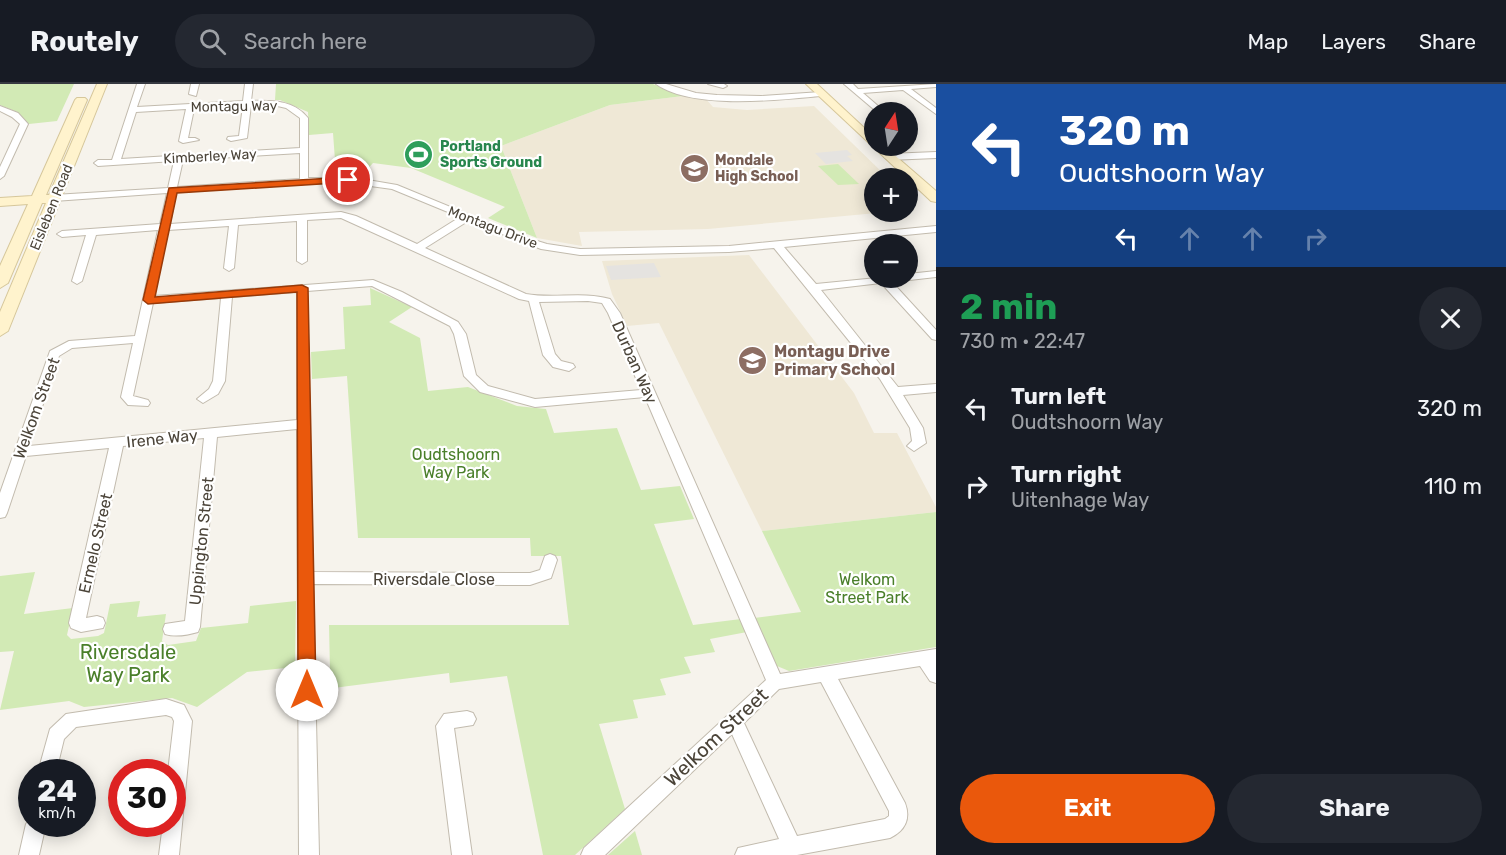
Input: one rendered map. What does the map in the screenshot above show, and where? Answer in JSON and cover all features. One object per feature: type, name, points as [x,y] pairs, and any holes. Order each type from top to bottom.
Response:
[{"type":"main road","name":"Eisleben Road","points":[[0,283],[88,84]]},
{"type":"main road","name":"Eisleben Road","points":[[0,331],[102,84]]},
{"type":"main road","points":[[811,84],[864,133]]},
{"type":"main road","points":[[888,156],[936,205]]},
{"type":"main road","points":[[889,156],[936,198]]},
{"type":"main road","points":[[0,202],[54,198]]},
{"type":"street","points":[[116,162],[141,84]]},
{"type":"street","points":[[193,94],[195,84]]},
{"type":"street","points":[[231,139],[243,138],[249,84]]},
{"type":"street","points":[[660,84],[678,92],[740,98],[773,93],[822,94]]},
{"type":"street","points":[[712,84],[723,86]]},
{"type":"street","points":[[848,84],[869,102]]},
{"type":"street","points":[[856,91],[936,85]]},
{"type":"street","points":[[904,87],[936,112]]},
{"type":"street","name":"Montagu Way","points":[[133,110],[279,103],[301,113],[303,117],[304,181]]},
{"type":"street","points":[[190,107],[183,141],[195,140]]},
{"type":"street","points":[[0,108],[15,115],[24,124],[0,176]]},
{"type":"street","name":"Kimberley Way","points":[[98,163],[304,150]]},
{"type":"street","points":[[918,154],[936,155]]},
{"type":"street","points":[[144,403],[132,402],[128,397],[179,158]]},
{"type":"street","name":"Montagu Drive","points":[[54,198],[348,180],[401,189],[530,243],[580,252],[675,251],[936,229]]},
{"type":"street","name":"Durban Way","points":[[62,234],[335,214],[349,216],[523,297],[534,300],[592,298],[606,301],[610,305],[775,682]]},
{"type":"street","points":[[302,217],[302,261]]},
{"type":"street","points":[[418,248],[467,217]]},
{"type":"street","points":[[229,267],[234,221]]},
{"type":"street","points":[[76,281],[92,232]]},
{"type":"street","points":[[776,244],[897,391],[920,433],[921,440],[914,446]]},
{"type":"street","points":[[918,276],[936,274]]},
{"type":"street","points":[[812,288],[864,282]]},
{"type":"street","points":[[148,300],[373,283],[449,320],[458,329],[470,376],[476,384],[525,402],[548,403],[649,393]]},
{"type":"street","points":[[302,288],[309,855]]},
{"type":"street","points":[[891,288],[936,337]]},
{"type":"street","points":[[203,399],[214,391],[219,381],[227,294]]},
{"type":"street","points":[[534,300],[534,307],[549,356],[557,364],[569,367]]},
{"type":"street","name":"Welkom Street","points":[[0,513],[54,354],[69,345],[141,339]]},
{"type":"street","points":[[897,391],[936,388]]},
{"type":"street","name":"Irene Way","points":[[20,452],[304,424]]},
{"type":"street","name":"Uppington Street","points":[[171,629],[192,627],[211,433]]},
{"type":"street","name":"Ermelo Street","points":[[98,623],[81,625],[77,622],[117,442]]},
{"type":"street","name":"Riversdale Close","points":[[306,578],[530,579],[546,574],[550,560]]},
{"type":"street","points":[[930,657],[936,676]]},
{"type":"street","name":"Welkom Street","points":[[591,855],[775,682],[930,657]]},
{"type":"street","points":[[745,855],[890,828],[898,820],[898,810],[826,674]]},
{"type":"street","points":[[50,759],[56,735],[72,720],[166,707],[178,711],[183,721],[169,855]]},
{"type":"street","points":[[462,855],[444,726],[450,720],[467,720]]},
{"type":"street","points":[[734,720],[792,846]]},
{"type":"street","points":[[29,855],[33,837]]},
{"type":"shaded area","name":"Mondale High School","points":[[683,96],[705,98],[713,107],[747,110],[814,106],[878,168],[864,168],[864,214],[708,229],[579,232],[582,246],[537,238],[501,146],[610,105]]},
{"type":"shaded area","points":[[847,150],[852,155],[847,156],[853,161],[826,164],[815,153]]},
{"type":"shaded area","name":"Montagu Drive Primary School","points":[[749,255],[854,393],[874,433],[897,433],[936,507],[936,512],[762,531],[659,323],[627,326],[612,294],[602,261]]},
{"type":"shaded area","points":[[654,263],[661,277],[611,280],[606,266]]},
{"type":"green space","points":[[0,84],[74,84],[57,121],[29,124],[17,112],[0,105]]},
{"type":"green space","name":"Portland Sports Ground","points":[[276,84],[653,84],[683,96],[610,105],[501,146],[537,238],[488,218],[505,207],[411,168],[373,163],[363,174],[336,174],[333,133],[309,135],[308,112],[275,100]]},
{"type":"green space","points":[[838,164],[859,184],[838,185],[818,166]]},
{"type":"green space","name":"Oudtshoorn Way Park","points":[[370,288],[412,307],[389,322],[420,338],[428,391],[468,387],[517,406],[546,409],[554,433],[617,428],[641,490],[680,486],[694,519],[654,524],[693,625],[741,619],[747,632],[710,639],[715,652],[684,657],[691,673],[660,679],[666,695],[633,700],[638,718],[599,724],[625,809],[575,855],[543,855],[507,676],[450,683],[449,673],[318,690],[318,673],[330,671],[329,625],[569,625],[561,556],[531,556],[530,538],[358,538],[347,376],[312,379],[311,352],[345,349],[343,307],[371,305]]},
{"type":"green space","name":"Welkom Street Park","points":[[936,512],[936,647],[789,671],[777,666],[754,618],[801,612],[762,531]]},
{"type":"green space","name":"Riversdale Way Park","points":[[35,572],[24,614],[73,608],[67,635],[71,639],[98,636],[104,633],[110,604],[140,601],[137,617],[166,614],[162,641],[168,645],[196,641],[201,628],[248,623],[250,606],[296,601],[295,667],[247,672],[197,707],[172,698],[84,707],[69,701],[0,710],[14,651],[0,652],[0,576]]},
{"type":"green space","points":[[635,831],[642,855],[608,855]]},
{"type":"place","name":"Portland Sports Ground","points":[[419,154]]},
{"type":"place","name":"Mondale High School","points":[[694,168]]},
{"type":"place","name":"Montagu Drive Primary School","points":[[753,360]]},
{"type":"route","points":[[307,690],[302,288],[148,300],[172,190],[348,180]]}]
